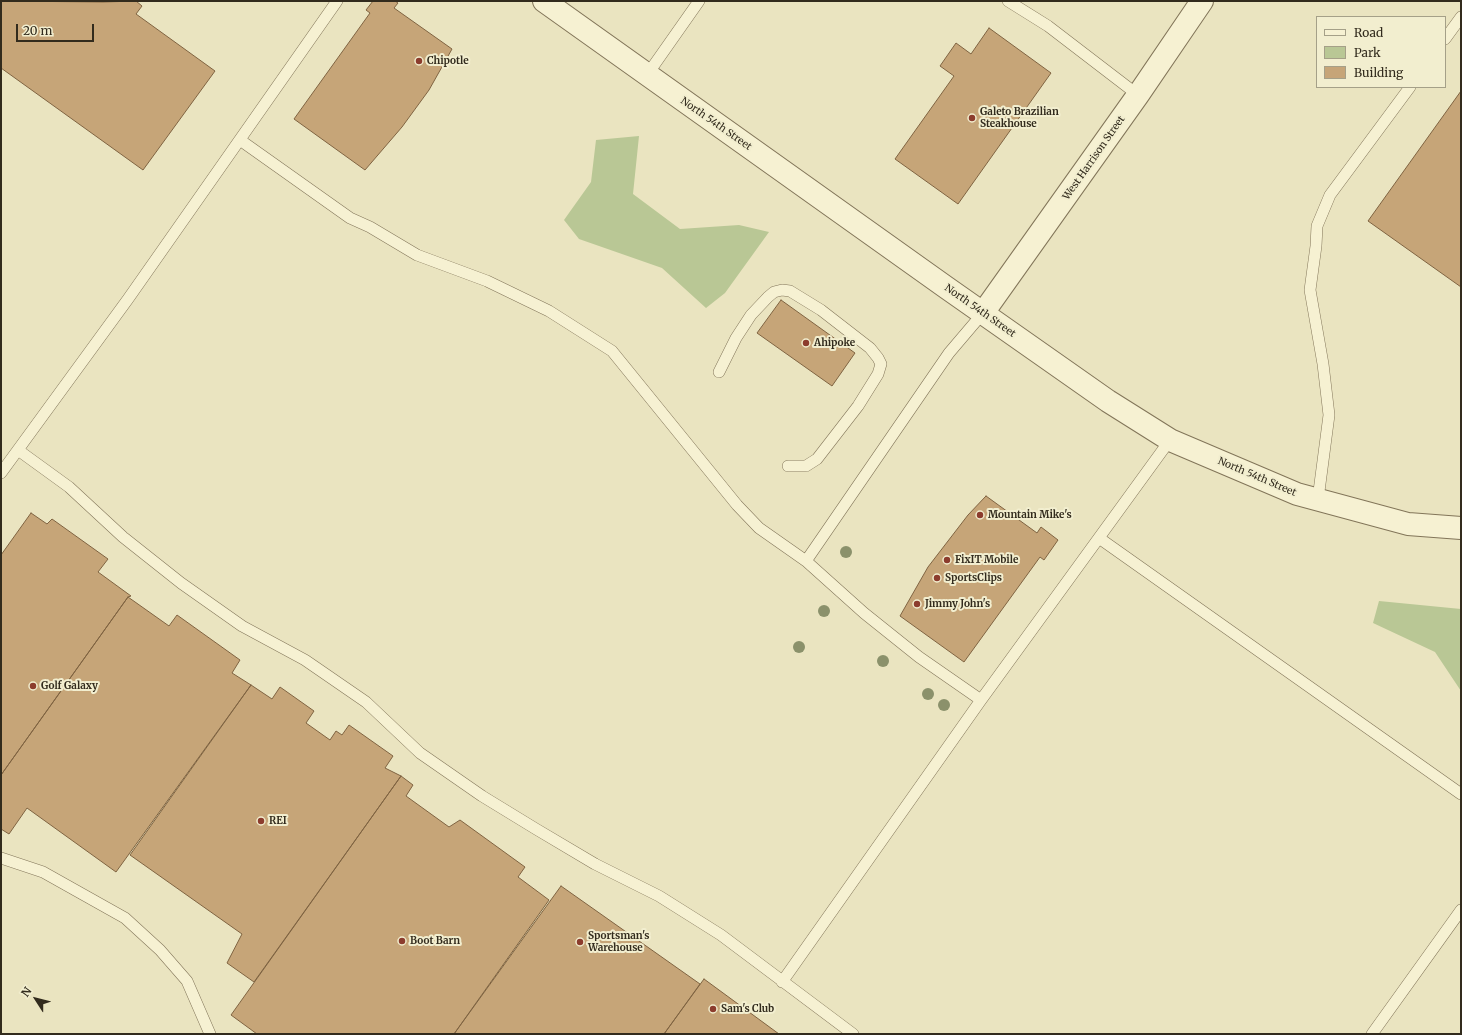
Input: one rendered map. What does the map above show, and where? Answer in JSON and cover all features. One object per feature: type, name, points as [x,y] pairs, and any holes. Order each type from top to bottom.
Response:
[{"type":"street","name":"North 54th Street","points":[[544,1],[1108,401],[1170,440],[1297,494],[1408,524],[1461,528]]},
{"type":"street","name":"West Harrison Street","points":[[983,313],[1138,95],[1202,1]]},
{"type":"lane","points":[[1,473],[128,299],[337,1]]},
{"type":"lane","points":[[647,75],[699,1]]},
{"type":"lane","points":[[1008,1],[1048,26],[1138,95]]},
{"type":"lane","points":[[1446,38],[1461,17]]},
{"type":"lane","points":[[1318,499],[1329,415],[1323,364],[1310,290],[1317,226],[1330,195],[1409,88]]},
{"type":"lane","points":[[240,140],[350,218],[370,227],[417,255],[487,281],[549,311],[612,351],[737,505],[759,528],[806,561],[864,613],[912,652],[981,700]]},
{"type":"lane","points":[[719,372],[736,338],[751,316],[768,297],[774,292],[782,290],[790,291],[821,310],[870,348],[878,358],[880,364],[878,374],[858,406],[817,459],[806,466],[788,466]]},
{"type":"lane","points":[[806,561],[949,353],[983,313]]},
{"type":"lane","points":[[782,982],[981,700],[1170,440]]},
{"type":"lane","points":[[18,450],[70,487],[123,537],[181,583],[242,626],[305,660],[360,698],[420,753],[475,792],[595,864],[659,896],[721,936],[853,1034]]},
{"type":"lane","points":[[1099,538],[1461,794]]},
{"type":"lane","points":[[1,858],[43,872],[125,918],[160,950],[187,981],[210,1034]]},
{"type":"lane","points":[[1372,1034],[1460,912]]},
{"type":"green space","points":[[639,136],[633,194],[680,229],[739,225],[769,232],[725,293],[706,308],[662,268],[579,239],[564,220],[591,182],[596,140]]},
{"type":"green space","points":[[1379,601],[1461,609],[1461,691],[1435,652],[1373,623]]},
{"type":"building","points":[[1,1],[136,1],[142,6],[136,14],[215,71],[143,170],[1,68]]},
{"type":"building","points":[[373,1],[395,1],[398,3],[394,8],[452,49],[429,90],[402,127],[365,170],[294,119],[370,13],[366,10]]},
{"type":"building","name":"Galeto Brazilian Steakhouse","points":[[989,28],[1051,73],[958,204],[895,159],[954,76],[940,66],[956,43],[971,54]]},
{"type":"building","points":[[1461,91],[1461,287],[1368,221]]},
{"type":"building","name":"Ahipoke","points":[[781,300],[855,353],[832,386],[757,333]]},
{"type":"building","points":[[986,496],[1037,533],[1041,527],[1058,540],[1044,560],[1040,557],[964,662],[900,616],[928,567],[968,515]]},
{"type":"building","name":"Golf Galaxy","points":[[31,513],[47,524],[52,519],[108,559],[98,572],[131,596],[128,597],[1,775],[1,555]]},
{"type":"building","points":[[128,597],[169,626],[177,615],[240,660],[232,673],[251,685],[116,872],[27,808],[9,834],[1,829],[1,775]]},
{"type":"building","name":"REI","points":[[251,685],[272,699],[280,687],[314,711],[306,723],[330,740],[336,731],[342,735],[349,725],[393,756],[385,768],[401,776],[254,982],[227,963],[242,934],[130,855]]},
{"type":"building","name":"Boot Barn","points":[[401,776],[413,785],[406,796],[449,827],[460,820],[525,867],[518,877],[549,900],[454,1034],[257,1034],[231,1015]]},
{"type":"building","name":"Sportsman's Warehouse","points":[[561,886],[700,984],[664,1034],[454,1034]]},
{"type":"building","name":"Sam's Club","points":[[704,979],[779,1034],[664,1034]]},
{"type":"place","name":"Chipotle","points":[[419,61]]},
{"type":"place","name":"Galeto Brazilian Steakhouse","points":[[972,118]]},
{"type":"place","name":"Ahipoke","points":[[806,343]]},
{"type":"place","name":"Mountain Mike's","points":[[980,515]]},
{"type":"place","name":"FixIT Mobile","points":[[947,560]]},
{"type":"place","name":"SportsClips","points":[[937,578]]},
{"type":"place","name":"Jimmy John's","points":[[917,604]]},
{"type":"place","name":"Golf Galaxy","points":[[33,686]]},
{"type":"place","name":"REI","points":[[261,821]]},
{"type":"place","name":"Boot Barn","points":[[402,941]]},
{"type":"place","name":"Sportsman's Warehouse","points":[[580,942]]},
{"type":"place","name":"Sam's Club","points":[[713,1009]]}]
